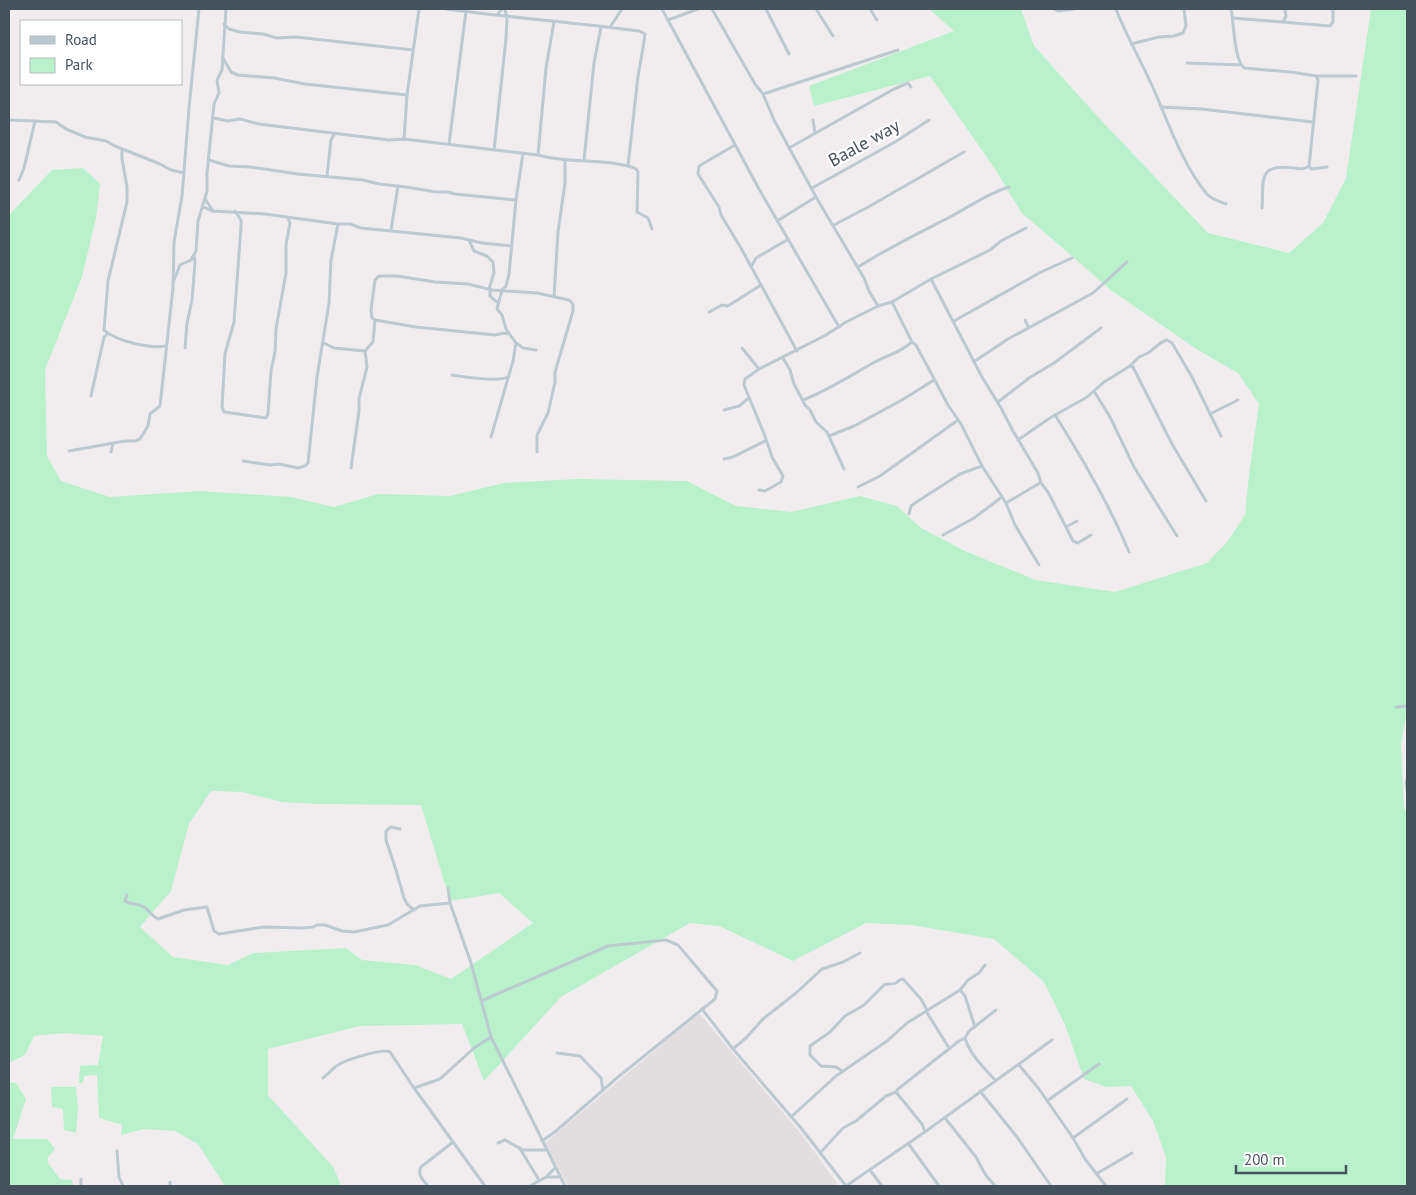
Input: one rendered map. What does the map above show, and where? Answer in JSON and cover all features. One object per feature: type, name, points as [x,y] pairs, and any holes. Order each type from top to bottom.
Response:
[{"type":"street","points":[[69,451],[140,439],[146,432],[150,414],[158,408],[160,402],[173,280],[174,242],[182,196],[199,9]]},
{"type":"street","points":[[185,348],[187,323],[192,300],[194,256],[198,243],[198,221],[205,198],[214,104],[219,93],[217,80],[222,70],[223,31],[226,9]]},
{"type":"street","points":[[404,139],[407,96],[419,9]]},
{"type":"street","points":[[446,9],[554,22],[589,24],[639,31],[645,34],[638,76],[631,131],[632,144],[628,166]]},
{"type":"street","points":[[494,150],[507,19],[503,9],[498,14]]},
{"type":"street","points":[[610,27],[622,9]]},
{"type":"street","points":[[662,9],[787,240],[839,327]]},
{"type":"street","points":[[668,20],[698,9]]},
{"type":"street","points":[[712,9],[755,84],[763,94],[789,148],[858,267],[878,306]]},
{"type":"street","points":[[766,9],[789,54]]},
{"type":"street","points":[[816,9],[833,36]]},
{"type":"street","points":[[870,9],[876,20]]},
{"type":"street","points":[[1054,9],[1058,12],[1074,9]]},
{"type":"street","points":[[1116,9],[1181,152],[1206,193],[1226,204]]},
{"type":"street","points":[[1131,44],[1183,33],[1186,26],[1184,9]]},
{"type":"street","points":[[1231,9],[1241,65]]},
{"type":"street","points":[[1283,22],[1286,16],[1285,9]]},
{"type":"street","points":[[1233,18],[1330,26],[1334,22],[1333,9]]},
{"type":"street","points":[[449,144],[466,11]]},
{"type":"street","points":[[538,155],[546,68],[554,22]]},
{"type":"street","points":[[224,24],[229,29],[240,32],[263,34],[277,38],[296,37],[413,50]]},
{"type":"street","points":[[584,160],[595,54],[601,27]]},
{"type":"street","points":[[223,31],[229,29]]},
{"type":"street","points":[[763,94],[898,50]]},
{"type":"street","points":[[222,57],[231,72],[238,75],[407,96]]},
{"type":"street","points":[[1187,63],[1241,65],[1244,68],[1316,76],[1356,76]]},
{"type":"street","points":[[1309,166],[1318,80],[1316,76]]},
{"type":"street","points":[[789,148],[894,89],[908,84],[911,87]]},
{"type":"street","points":[[1161,107],[1202,109],[1313,122]]},
{"type":"street","points":[[214,118],[228,121],[240,119],[259,124],[389,140],[404,139],[538,155],[552,159],[584,160],[628,166],[636,169],[639,177],[637,212],[648,218],[652,229]]},
{"type":"street","points":[[9,120],[56,122],[66,129],[103,140],[171,170],[184,173]]},
{"type":"street","points":[[19,180],[24,168],[34,120]]},
{"type":"street","points":[[813,120],[814,133]]},
{"type":"street","name":"Baale way","points":[[812,188],[895,142],[929,120]]},
{"type":"street","points":[[327,176],[331,140],[335,133]]},
{"type":"street","points":[[735,145],[699,166],[698,174],[797,351]]},
{"type":"street","points":[[122,149],[127,202],[108,282],[104,327],[108,333],[122,340],[146,346],[166,346]]},
{"type":"street","points":[[834,225],[964,152]]},
{"type":"street","points":[[523,153],[516,200],[509,274],[498,303],[498,311],[502,315],[505,331],[516,343],[523,348],[536,350]]},
{"type":"street","points":[[554,297],[558,232],[565,183],[565,159]]},
{"type":"street","points":[[209,160],[230,166],[327,176],[436,192],[516,200]]},
{"type":"street","points":[[1262,208],[1263,182],[1268,170],[1275,167],[1303,169],[1309,166],[1311,168],[1327,167]]},
{"type":"street","points":[[391,230],[398,186]]},
{"type":"street","points":[[858,267],[910,236],[953,215],[980,198],[1009,187]]},
{"type":"street","points":[[777,220],[816,197]]},
{"type":"street","points":[[205,198],[213,211]]},
{"type":"street","points":[[203,207],[213,211],[234,211],[350,224],[361,228],[391,230],[512,246]]},
{"type":"street","points":[[234,211],[241,220],[234,322],[225,354],[222,407],[224,412],[227,413],[266,418],[268,414],[276,329],[286,273],[286,245],[290,223],[288,218]]},
{"type":"street","points":[[241,220],[251,213]]},
{"type":"street","points":[[290,223],[295,219]]},
{"type":"street","points":[[243,461],[279,464],[298,468],[307,465],[329,303],[331,260],[338,224]]},
{"type":"street","points":[[759,490],[767,490],[783,479],[765,441],[765,436],[744,385],[744,381],[749,375],[878,306],[892,302],[931,279],[990,250],[1001,241],[1026,228]]},
{"type":"street","points":[[469,240],[474,251],[487,256],[493,262],[494,273],[490,296],[498,303]]},
{"type":"street","points":[[746,258],[756,258],[787,240]]},
{"type":"street","points":[[173,280],[180,266],[194,256]]},
{"type":"street","points":[[751,267],[756,258]]},
{"type":"street","points":[[954,322],[1041,272],[1072,258]]},
{"type":"street","points":[[975,361],[1092,293],[1127,262]]},
{"type":"street","points":[[173,270],[177,272]]},
{"type":"street","points":[[351,468],[359,414],[359,399],[367,367],[365,351],[373,342],[375,320],[372,318],[371,310],[375,280],[379,276],[397,276],[434,282],[461,283],[569,300],[574,307],[555,372],[555,382],[548,413],[537,435],[537,452]]},
{"type":"street","points":[[931,279],[982,377],[1038,473],[1040,483],[1048,492],[1076,543],[1091,536]]},
{"type":"street","points":[[709,312],[722,305],[728,306],[761,285]]},
{"type":"street","points":[[892,302],[912,342],[916,345],[982,466],[1006,503],[1015,525],[1039,565]]},
{"type":"street","points":[[375,320],[495,335],[505,331]]},
{"type":"street","points":[[1025,320],[1029,328]]},
{"type":"street","points":[[998,402],[1029,378],[1054,363],[1102,328]]},
{"type":"street","points":[[91,396],[104,337],[108,333]]},
{"type":"street","points":[[1018,440],[1055,415],[1087,397],[1104,382],[1130,366],[1138,357],[1148,353],[1164,340],[1169,340],[1192,377],[1221,436]]},
{"type":"street","points":[[804,400],[877,360],[897,353],[912,342]]},
{"type":"street","points":[[324,343],[334,348],[365,351]]},
{"type":"street","points":[[491,437],[516,343]]},
{"type":"street","points":[[742,348],[760,369]]},
{"type":"street","points":[[782,358],[790,370],[794,384],[816,422],[825,429],[829,436],[844,469]]},
{"type":"street","points":[[1130,366],[1133,367],[1172,444],[1206,501]]},
{"type":"street","points":[[452,375],[499,380],[508,376]]},
{"type":"street","points":[[829,436],[854,426],[934,380]]},
{"type":"street","points":[[1094,391],[1110,417],[1134,466],[1177,536]]},
{"type":"street","points":[[724,410],[739,406],[749,398]]},
{"type":"street","points":[[1210,414],[1238,400]]},
{"type":"street","points":[[1055,415],[1092,477],[1129,552]]},
{"type":"street","points":[[858,487],[884,473],[958,420]]},
{"type":"street","points":[[724,459],[733,458],[765,441]]},
{"type":"street","points":[[111,452],[113,444]]},
{"type":"street","points":[[909,514],[911,506],[930,493],[960,474],[982,466]]},
{"type":"street","points":[[1006,503],[1040,483]]},
{"type":"street","points":[[943,535],[974,518],[1002,497]]},
{"type":"street","points":[[1066,526],[1077,522]]},
{"type":"street","points":[[1396,708],[1407,706]]},
{"type":"street","points":[[1407,779],[1407,790]]},
{"type":"street","points":[[400,829],[391,826],[385,834],[404,898],[407,904],[414,910]]},
{"type":"street","points":[[448,888],[450,903],[491,1037],[554,1168],[565,1186]]},
{"type":"street","points":[[127,895],[125,901],[142,906],[158,919],[184,910],[207,907],[214,931],[219,934],[264,927],[313,927],[316,924],[354,932],[388,925],[408,915],[420,906],[450,903]]},
{"type":"street","points":[[481,1001],[608,946],[666,940],[678,945],[715,987],[717,995],[715,999],[542,1141]]},
{"type":"street","points":[[733,1049],[763,1019],[796,993],[822,968],[843,962],[860,953]]},
{"type":"street","points":[[791,1117],[842,1071],[886,1041],[906,1023],[960,990],[968,980],[977,975],[985,966]]},
{"type":"street","points":[[842,1071],[836,1068],[821,1066],[810,1055],[810,1046],[830,1032],[845,1016],[864,1005],[884,985],[893,984],[902,978],[921,999],[926,1011],[949,1048]]},
{"type":"street","points":[[960,990],[965,996],[975,1027]]},
{"type":"street","points":[[702,1009],[846,1186],[925,1132],[1052,1040]]},
{"type":"street","points":[[820,1153],[843,1128],[886,1096],[896,1092],[949,1048],[965,1038],[969,1031],[996,1010]]},
{"type":"street","points":[[414,1088],[440,1079],[474,1048],[491,1037]]},
{"type":"street","points":[[965,1038],[980,1063],[995,1080]]},
{"type":"street","points":[[323,1078],[339,1064],[387,1050],[485,1186]]},
{"type":"street","points":[[557,1053],[580,1056],[601,1078],[603,1090]]},
{"type":"street","points":[[1019,1064],[1106,1186]]},
{"type":"street","points":[[1047,1101],[1100,1064]]},
{"type":"street","points":[[980,1091],[1017,1137],[1051,1186]]},
{"type":"street","points":[[896,1092],[922,1124],[925,1132]]},
{"type":"street","points":[[1073,1138],[1127,1099]]},
{"type":"street","points":[[944,1118],[974,1154],[985,1174],[995,1186]]},
{"type":"street","points":[[498,1143],[505,1140],[523,1150],[546,1150]]},
{"type":"street","points":[[428,1186],[420,1176],[419,1171],[421,1167],[453,1142]]},
{"type":"street","points":[[908,1143],[939,1186]]},
{"type":"street","points":[[519,1147],[539,1180]]},
{"type":"street","points":[[118,1152],[120,1177],[123,1186]]},
{"type":"street","points":[[1096,1174],[1132,1153]]},
{"type":"street","points":[[546,1177],[554,1168]]},
{"type":"street","points":[[870,1170],[882,1186]]},
{"type":"street","points":[[530,1186],[546,1177],[560,1177]]},
{"type":"street","points":[[81,1179],[81,1186]]},
{"type":"shaded area","points":[[699,1013],[803,1136],[839,1186],[568,1186],[545,1143]]},
{"type":"green space","points":[[929,9],[1021,9],[1034,46],[1208,233],[1289,253],[1323,223],[1346,178],[1371,9],[1407,9],[1407,710],[1401,745],[1404,808],[1407,812],[1407,1186],[1165,1186],[1166,1157],[1153,1121],[1131,1086],[1107,1087],[1084,1079],[1065,1025],[1044,982],[994,939],[911,925],[866,923],[793,961],[719,926],[690,923],[561,997],[484,1081],[462,1024],[360,1026],[268,1049],[268,1095],[334,1168],[341,1186],[225,1186],[198,1144],[175,1131],[144,1129],[121,1135],[122,1125],[99,1118],[97,1075],[84,1076],[83,1083],[79,1083],[80,1066],[98,1065],[103,1036],[65,1033],[34,1036],[25,1055],[9,1063],[9,215],[52,170],[83,168],[100,184],[96,218],[82,277],[45,370],[47,456],[61,481],[110,497],[200,491],[291,497],[334,507],[378,494],[450,496],[504,483],[578,479],[687,481],[736,506],[791,512],[860,496],[897,506],[921,528],[965,551],[1036,580],[1115,592],[1207,563],[1227,542],[1245,515],[1259,404],[1238,373],[1198,350],[1112,291],[1021,212],[993,166],[930,76],[814,106],[809,86],[954,31]],"holes":[[[211,791],[242,792],[282,802],[421,805],[450,901],[499,893],[533,923],[451,979],[415,965],[362,960],[346,948],[253,953],[228,965],[173,957],[140,927],[171,891],[189,824]]]},
{"type":"green space","points":[[9,1082],[16,1083],[26,1099],[13,1139],[47,1139],[55,1149],[48,1157],[48,1163],[60,1179],[72,1180],[73,1186],[9,1186]]},
{"type":"green space","points":[[51,1087],[76,1087],[78,1109],[76,1133],[64,1130],[63,1109],[52,1107]]}]
